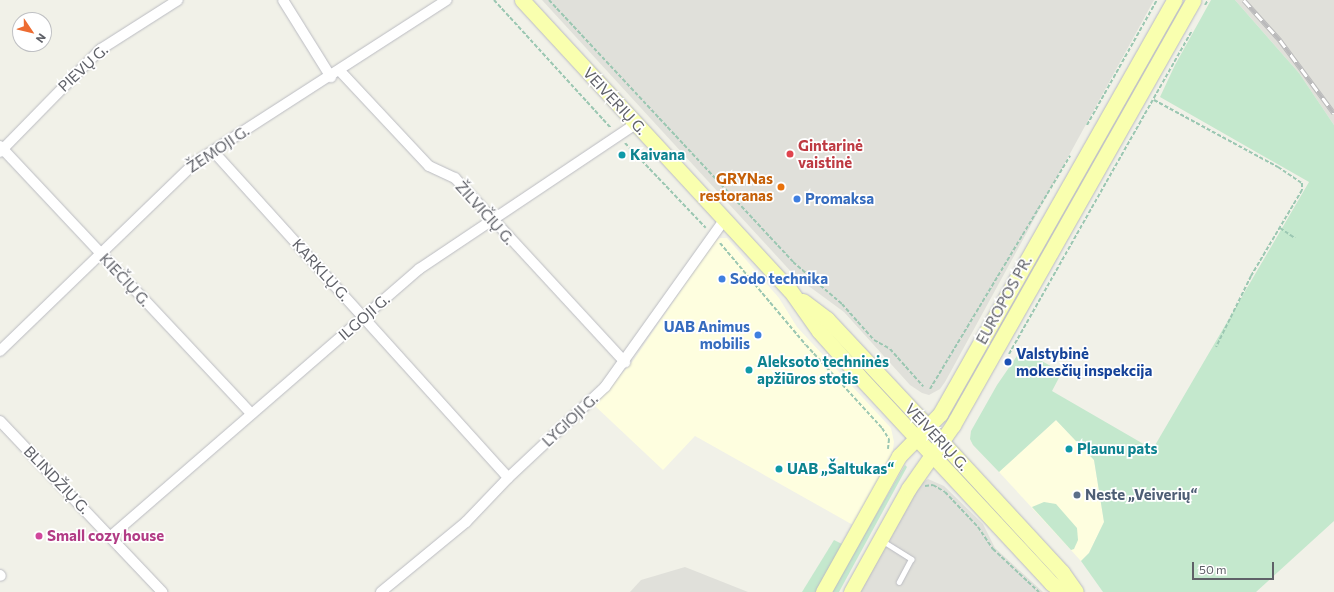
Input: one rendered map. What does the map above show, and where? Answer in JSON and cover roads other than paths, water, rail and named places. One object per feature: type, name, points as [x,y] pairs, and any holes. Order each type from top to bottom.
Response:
[{"type":"main road","name":"VEIVERIŲ G.","points":[[522,0],[790,290],[819,331],[916,438],[1051,582],[1063,592]]},
{"type":"main road","name":"EUROPOS PR.","points":[[823,592],[899,456],[940,414],[1174,0]]},
{"type":"main road","name":"EUROPOS PR.","points":[[851,592],[909,488],[942,442],[1141,92],[1199,3]]},
{"type":"main road","name":"VEIVERIŲ G.","points":[[790,290],[827,320],[1062,572],[1076,592]]},
{"type":"street","name":"PIEVŲ G.","points":[[1,149],[100,49],[178,0]]},
{"type":"street","points":[[283,0],[331,77]]},
{"type":"street","name":"ŽEMOJI G.","points":[[0,351],[185,171],[213,151],[331,77],[447,0]]},
{"type":"street","name":"ŽILVIČIŲ G.","points":[[340,71],[429,166],[454,178],[490,219],[625,362]]},
{"type":"street","name":"ILGOJI G.","points":[[111,536],[251,413],[433,258],[636,124]]},
{"type":"street","name":"KIEČIŲ G.","points":[[1,149],[251,413]]},
{"type":"street","name":"KARKLŲ G.","points":[[213,151],[508,478]]},
{"type":"street","name":"LYGIOJI G.","points":[[381,592],[466,522],[508,478],[605,387],[625,362],[725,219]]},
{"type":"street","name":"BLINDŽIŲ G.","points":[[0,421],[111,536],[162,592]]},
{"type":"lane","points":[[880,540],[911,559],[899,582]]},
{"type":"railway","points":[[1244,0],[1280,40],[1334,113]]},
{"type":"place","name":"Gintarinė vaistinė","points":[[790,154]]},
{"type":"place","name":"Kaivana","points":[[622,155]]},
{"type":"place","name":"GRYNas restoranas","points":[[781,187]]},
{"type":"place","name":"Promaksa","points":[[797,199]]},
{"type":"place","name":"Sodo technika","points":[[722,279]]},
{"type":"place","name":"UAB Animus mobilis","points":[[758,335]]},
{"type":"place","name":"Valstybinė mokesčių inspekcija","points":[[1008,362]]},
{"type":"place","name":"Aleksoto techninės apžiūros stotis","points":[[749,370]]},
{"type":"place","name":"Plaunu pats","points":[[1069,449]]},
{"type":"place","name":"UAB „Šaltukas“","points":[[779,469]]},
{"type":"place","name":"Neste „Veiverių“","points":[[1077,495]]},
{"type":"place","name":"Small cozy house","points":[[39,536]]}]
